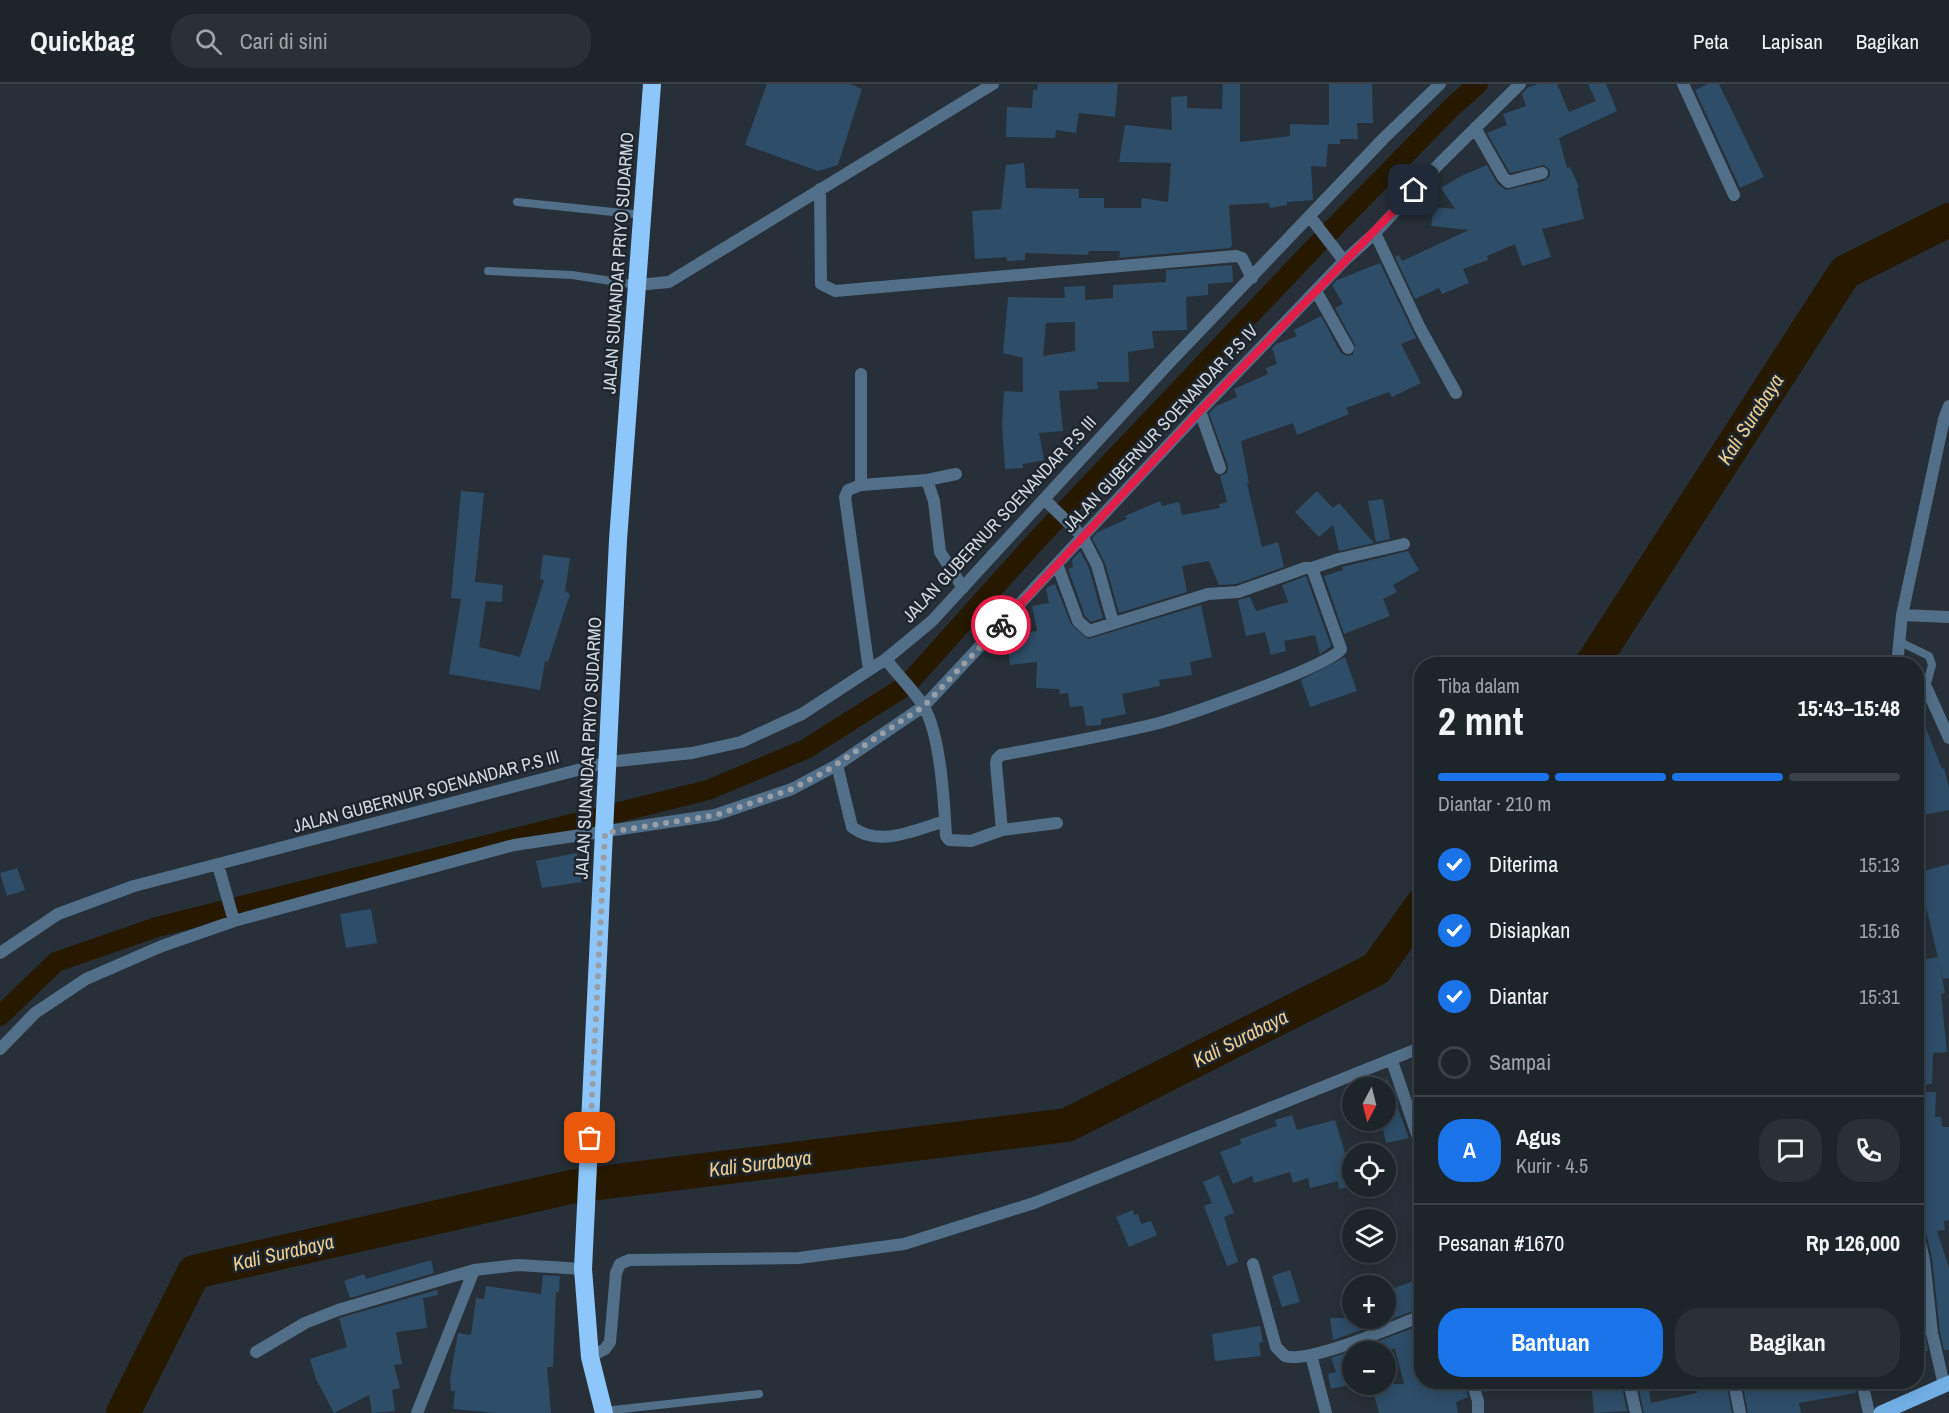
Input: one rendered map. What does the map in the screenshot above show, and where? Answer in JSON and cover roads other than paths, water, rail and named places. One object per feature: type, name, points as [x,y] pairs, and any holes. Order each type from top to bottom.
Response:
[{"type":"highway","name":"JALAN SUNANDAR PRIYO SUDARMO","points":[[604,1412],[590,1357],[584,1263],[618,540],[652,84]]},
{"type":"main road","points":[[1881,1413],[1946,1384]]},
{"type":"street","points":[[637,285],[669,282],[993,84]]},
{"type":"street","name":"JALAN GUBERNUR SOENANDAR P.S III","points":[[1,950],[58,914],[134,886],[608,769],[741,742],[802,714],[886,659],[932,621],[1047,502],[1252,278],[1314,222],[1384,138],[1440,84]]},
{"type":"street","name":"JALAN GUBERNUR SOENANDAR P.S IV","points":[[0,1049],[35,1013],[63,992],[86,979],[233,916],[514,845],[605,828],[716,815],[792,789],[837,765],[921,703],[1057,564],[1080,533],[1316,291],[1341,257],[1375,233],[1520,84]]},
{"type":"street","points":[[1683,84],[1734,195]]},
{"type":"street","points":[[1475,128],[1508,182],[1542,173]]},
{"type":"street","points":[[820,189],[821,284],[835,291],[1236,256],[1242,258],[1252,278]]},
{"type":"street","points":[[1314,222],[1341,257]]},
{"type":"street","points":[[1375,233],[1420,328],[1456,393]]},
{"type":"street","points":[[1316,291],[1348,348]]},
{"type":"street","points":[[861,374],[861,485]]},
{"type":"street","points":[[1898,657],[1902,615],[1944,419],[1949,406]]},
{"type":"street","points":[[1200,411],[1220,468]]},
{"type":"street","points":[[869,670],[845,497],[848,490],[861,485],[927,480],[957,474]]},
{"type":"street","points":[[927,480],[934,501],[940,552],[963,588]]},
{"type":"street","points":[[1047,502],[1080,533],[1097,565],[1113,622]]},
{"type":"street","points":[[1057,564],[1078,621],[1084,629],[1094,630],[1113,622],[1208,594],[1238,592],[1305,568],[1404,544]]},
{"type":"street","points":[[1002,831],[996,764],[1001,755],[1160,722],[1293,675],[1335,656],[1341,649],[1312,568]]},
{"type":"street","points":[[1902,615],[1949,617]]},
{"type":"street","points":[[886,659],[921,703],[944,787],[946,836],[954,842],[971,841],[1002,831],[1057,823]]},
{"type":"street","points":[[1924,686],[1948,732]]},
{"type":"street","points":[[837,765],[852,827],[859,833],[868,837],[886,838],[945,821]]},
{"type":"street","points":[[218,865],[233,916]]},
{"type":"street","points":[[590,1357],[605,1349],[610,1342],[616,1273],[621,1264],[629,1260],[799,1258],[904,1244],[1034,1203],[1414,1051]]},
{"type":"street","points":[[1392,1061],[1414,1126]]},
{"type":"street","points":[[1924,1260],[1932,1333],[1946,1384]]},
{"type":"street","points":[[255,1352],[305,1323],[338,1310],[474,1270],[518,1265],[584,1263]]},
{"type":"street","points":[[1253,1264],[1276,1347],[1280,1353],[1292,1359],[1311,1355],[1414,1319]]},
{"type":"street","points":[[417,1413],[474,1270]]},
{"type":"street","points":[[1311,1355],[1326,1413]]},
{"type":"street","points":[[1475,1389],[1478,1413]]},
{"type":"street","points":[[1631,1389],[1636,1413]]},
{"type":"street","points":[[1735,1389],[1740,1413]]},
{"type":"street","points":[[1864,1389],[1869,1413]]},
{"type":"lane","points":[[518,202],[643,215]]},
{"type":"lane","points":[[488,271],[572,275],[637,285]]},
{"type":"lane","points":[[1900,642],[1929,656],[1932,665],[1924,679]]},
{"type":"lane","points":[[604,1412],[759,1394]]},
{"type":"waterway","points":[[0,1016],[56,962],[157,927],[708,790],[806,749],[907,685],[1036,541],[1308,254],[1452,107],[1478,84]]},
{"type":"waterway","name":"Kali Surabaya","points":[[1597,657],[1845,272],[1949,220]]},
{"type":"waterway","name":"Kali Surabaya","points":[[123,1413],[194,1272],[575,1186],[1067,1125],[1376,969],[1414,916]]}]
